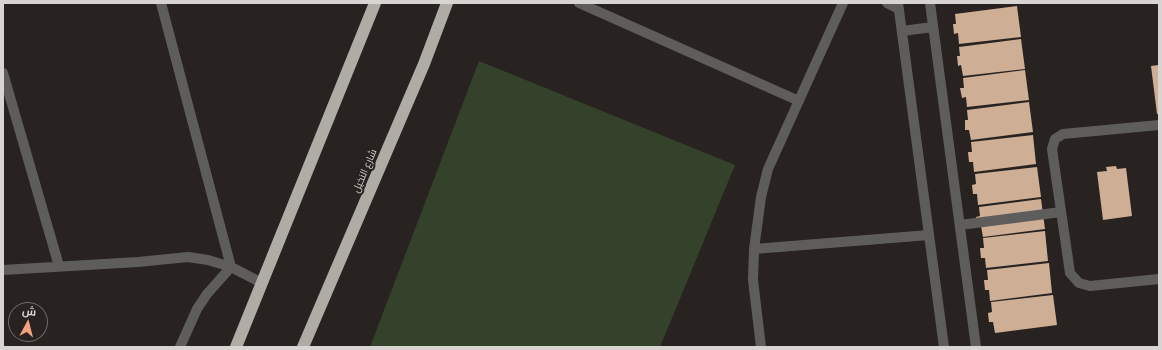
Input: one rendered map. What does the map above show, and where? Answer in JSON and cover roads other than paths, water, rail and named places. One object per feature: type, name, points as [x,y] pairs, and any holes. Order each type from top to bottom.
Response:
[{"type":"highway","points":[[236,347],[374,3]]},
{"type":"highway","name":"شارع النخيل","points":[[303,347],[424,64],[447,3]]},
{"type":"street","points":[[161,3],[231,267]]},
{"type":"street","points":[[579,3],[799,101]]},
{"type":"street","points":[[761,347],[753,280],[754,248],[760,197],[768,168],[843,3]]},
{"type":"street","points":[[888,3],[899,6],[944,347]]},
{"type":"street","points":[[930,3],[976,347]]},
{"type":"street","points":[[902,31],[933,27]]},
{"type":"street","points":[[3,73],[59,266]]},
{"type":"street","points":[[1159,125],[1063,134],[1055,139],[1052,150],[1070,273],[1079,283],[1090,286],[1159,278]]},
{"type":"street","points":[[960,224],[1061,212]]},
{"type":"street","points":[[754,248],[929,235]]},
{"type":"street","points":[[3,270],[138,262],[188,257],[208,260],[231,267],[262,283]]},
{"type":"street","points":[[180,347],[197,309],[207,294],[231,267]]}]
